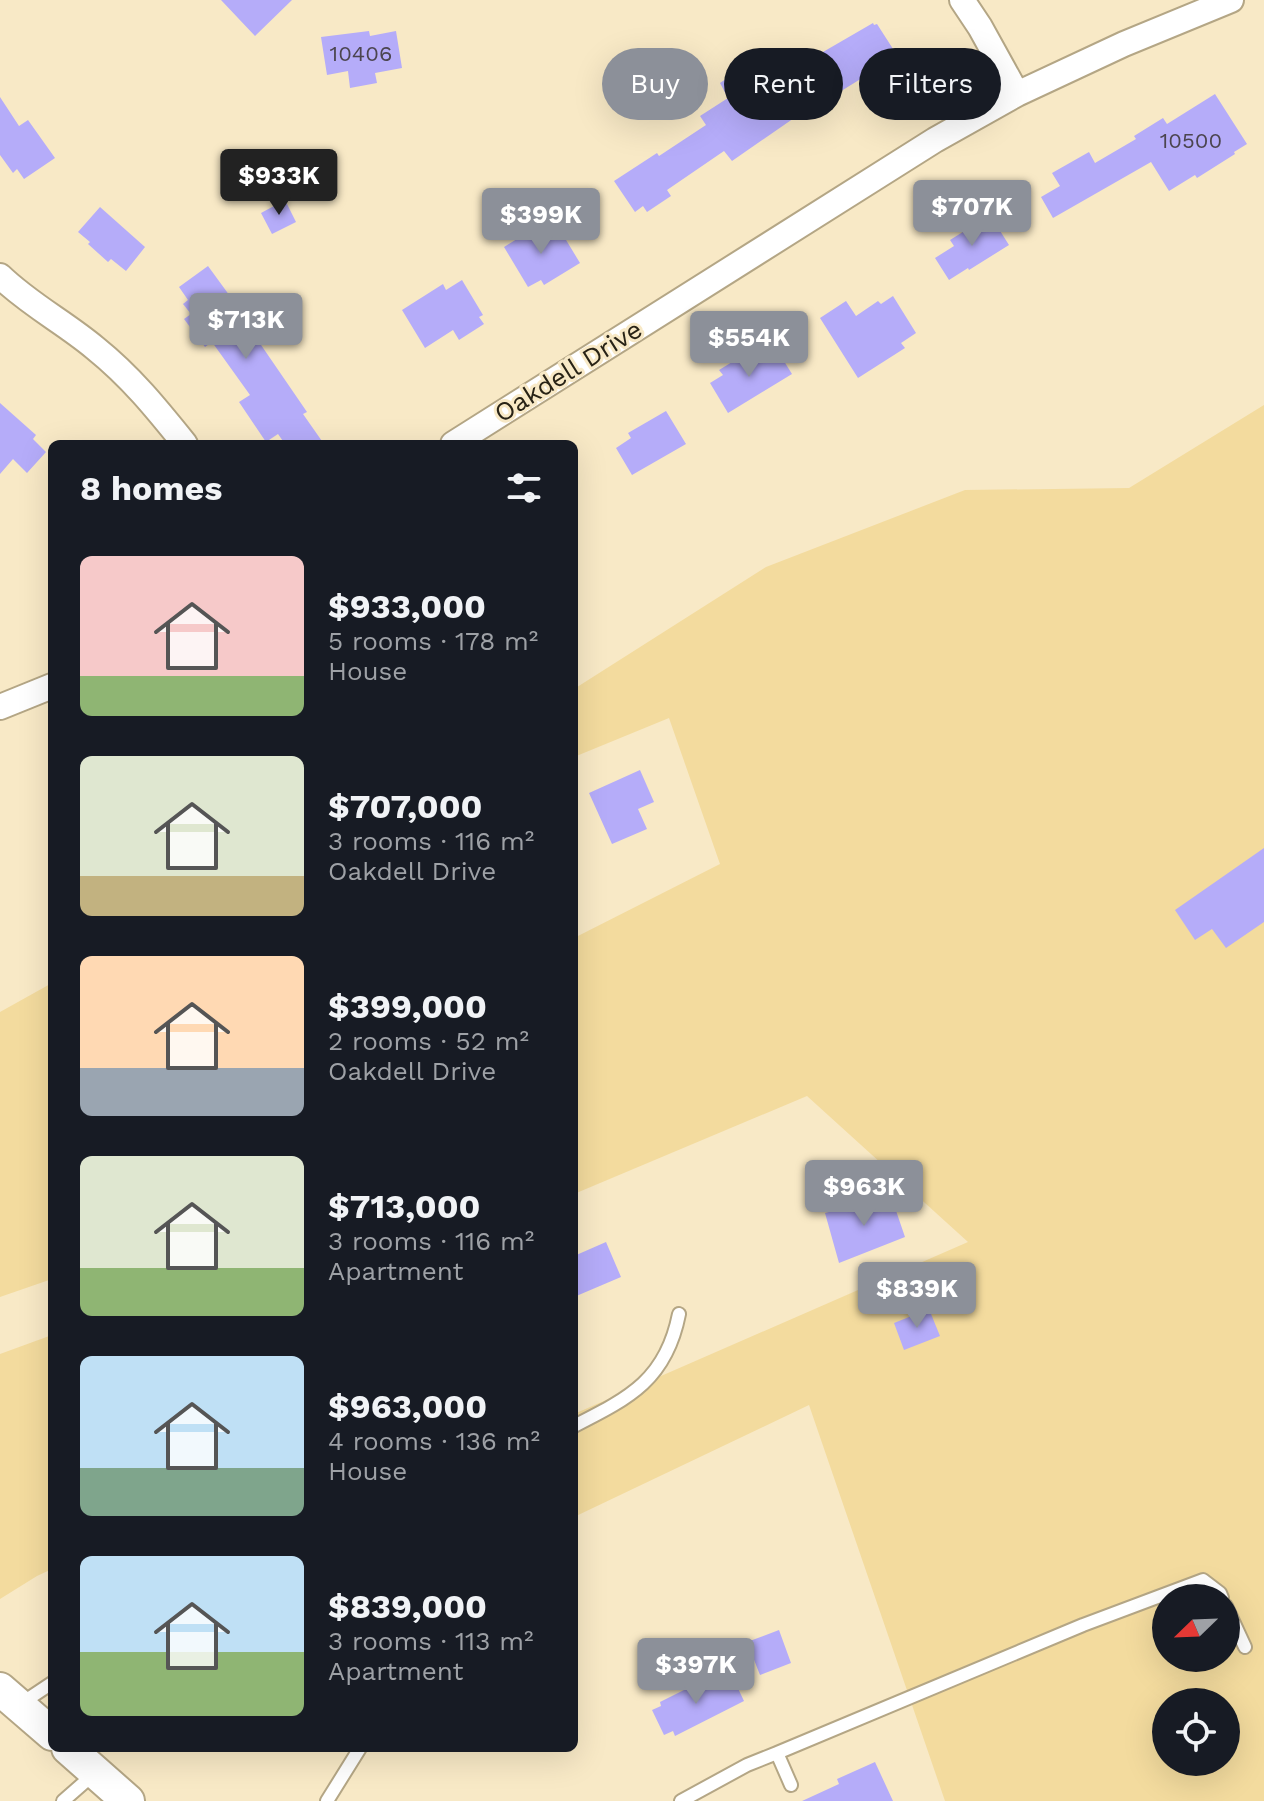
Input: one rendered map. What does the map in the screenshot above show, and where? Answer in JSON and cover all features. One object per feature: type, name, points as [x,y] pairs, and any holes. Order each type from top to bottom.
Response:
[{"type":"main road","points":[[10,1697],[48,1730]]},
{"type":"main road","points":[[72,1752],[128,1801]]},
{"type":"street","points":[[962,0],[1017,94]]},
{"type":"street","name":"Oakdell Drive","points":[[459,440],[935,140],[1017,94],[1124,44],[1231,0]]},
{"type":"street","points":[[0,276],[21,296],[94,347],[129,378],[182,440]]},
{"type":"street","points":[[0,707],[48,688]]},
{"type":"lane","points":[[578,1424],[622,1401],[645,1383],[663,1359],[679,1314]]},
{"type":"lane","points":[[681,1801],[747,1765],[1152,1599]]},
{"type":"lane","points":[[1240,1636],[1245,1647]]},
{"type":"lane","points":[[10,1697],[48,1684]]},
{"type":"lane","points":[[327,1801],[358,1752]]},
{"type":"lane","points":[[777,1753],[791,1785]]},
{"type":"lane","points":[[63,1801],[95,1773]]},
{"type":"shaded area","points":[[1264,405],[1264,1801],[945,1801],[809,1405],[578,1515],[578,1412],[968,1242],[807,1096],[578,1192],[578,936],[720,864],[669,718],[578,755],[578,686],[766,567],[965,490],[1129,488]]},
{"type":"shaded area","points":[[48,985],[48,1280],[0,1297],[0,1012]]},
{"type":"shaded area","points":[[48,1336],[48,1571],[0,1599],[0,1354]]},
{"type":"building","points":[[221,0],[292,0],[255,36]]},
{"type":"building","points":[[873,23],[877,24],[892,48],[859,48],[859,80],[843,90],[843,48],[830,48]]},
{"type":"building","points":[[369,31],[370,36],[396,31],[402,68],[375,73],[377,83],[350,88],[348,71],[327,75],[321,37]]},
{"type":"building","points":[[1215,94],[1247,144],[1235,154],[1169,191],[1151,162],[1053,218],[1041,197],[1060,186],[1052,173],[1089,152],[1095,163],[1136,139],[1134,136],[1163,118],[1167,124]]},
{"type":"building","points":[[0,97],[19,126],[28,120],[55,158],[24,179],[17,169],[13,173],[0,155]]},
{"type":"building","points":[[724,101],[724,120],[791,120],[732,161],[724,151],[667,190],[671,196],[647,212],[643,206],[635,212],[614,181],[706,125],[703,120],[708,120],[708,111]]},
{"type":"building","points":[[285,200],[296,222],[272,234],[261,213]]},
{"type":"building","points":[[100,207],[145,247],[126,271],[111,259],[108,262],[78,232]]},
{"type":"building","points":[[990,215],[1009,245],[949,280],[935,258],[954,246],[950,240]]},
{"type":"building","points":[[538,226],[546,239],[560,230],[580,263],[544,285],[541,280],[528,287],[504,247]]},
{"type":"building","points":[[208,266],[262,340],[259,342],[307,412],[303,414],[321,440],[282,440],[278,434],[265,440],[239,402],[250,395],[212,342],[205,347],[184,319],[191,314],[183,304],[188,300],[179,287]]},
{"type":"building","points":[[462,280],[483,315],[479,317],[484,324],[459,340],[453,330],[425,348],[402,310],[443,284],[446,290]]},
{"type":"building","points":[[893,296],[916,333],[901,343],[905,348],[858,378],[820,318],[846,301],[856,316],[878,301],[881,304]]},
{"type":"building","points":[[777,350],[792,374],[728,413],[710,383],[723,375],[719,370],[742,356],[745,362],[754,357],[757,361]]},
{"type":"building","points":[[0,403],[36,435],[33,439],[46,452],[27,473],[13,459],[0,474]]},
{"type":"building","points":[[666,411],[686,444],[632,475],[616,448],[631,438],[628,433]]},
{"type":"building","points":[[640,770],[654,802],[638,809],[647,829],[612,844],[589,793]]},
{"type":"building","points":[[1264,848],[1264,922],[1226,948],[1212,929],[1195,940],[1175,910]]},
{"type":"building","points":[[891,1196],[905,1237],[839,1263],[825,1213]]},
{"type":"building","points":[[606,1242],[621,1277],[578,1295],[578,1254]]},
{"type":"building","points":[[929,1309],[940,1336],[904,1350],[894,1323]]},
{"type":"building","points":[[779,1630],[791,1663],[760,1675],[747,1642]]},
{"type":"building","points":[[733,1678],[744,1701],[675,1736],[673,1731],[664,1735],[652,1710],[661,1706],[660,1702],[706,1679],[711,1689]]},
{"type":"building","points":[[875,1762],[893,1801],[802,1801],[839,1784],[837,1779]]}]
